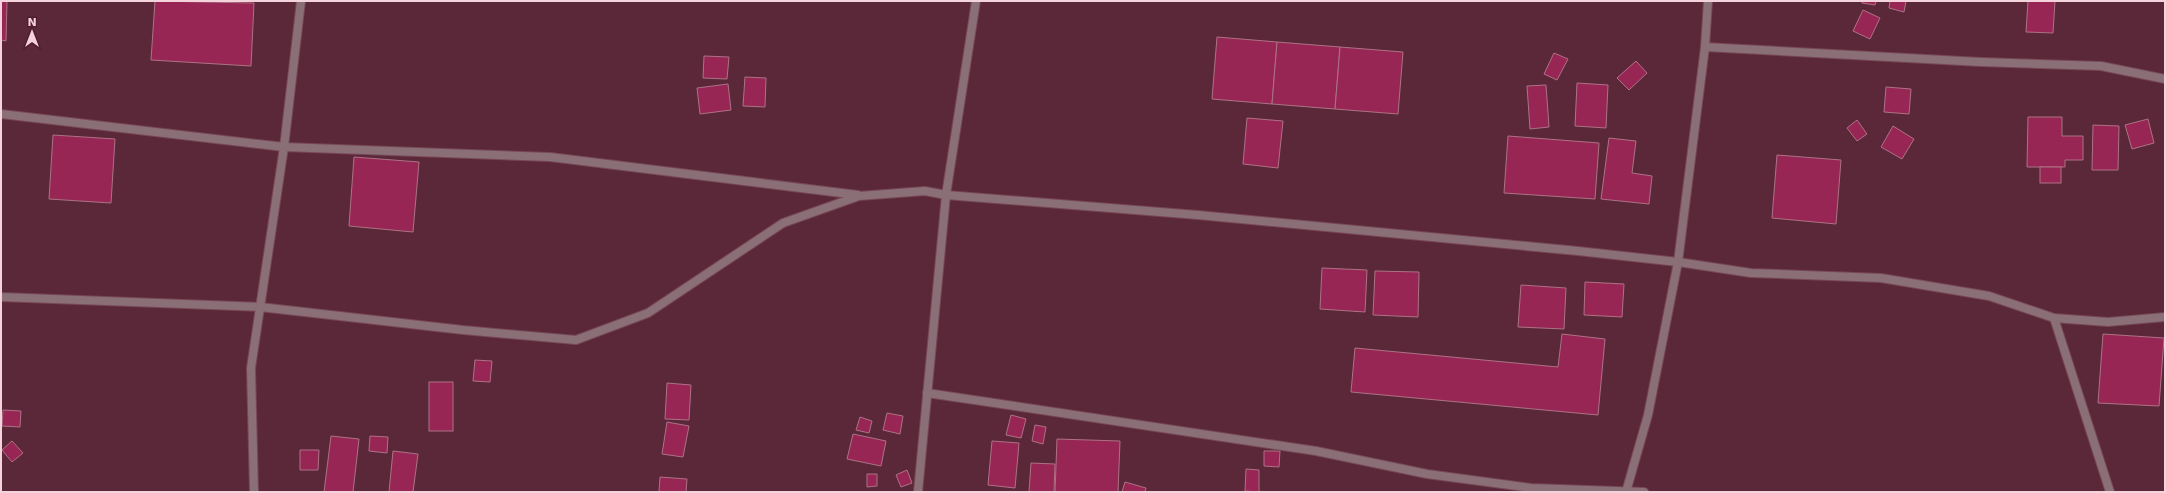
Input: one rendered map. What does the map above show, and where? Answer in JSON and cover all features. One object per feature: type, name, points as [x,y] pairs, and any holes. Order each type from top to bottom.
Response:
[{"type":"street","points":[[254,492],[251,368],[284,147],[300,1]]},
{"type":"street","points":[[918,492],[946,195],[976,1]]},
{"type":"street","points":[[1626,492],[1648,415],[1678,262],[1706,47],[1708,1]]},
{"type":"street","points":[[1706,47],[1980,62],[2101,66],[2165,79]]},
{"type":"street","points":[[1,114],[284,147],[550,156],[859,196],[925,191],[946,195],[1198,214],[1678,262],[1751,273],[1882,278],[1989,296],[2054,318],[2108,322],[2165,317]]},
{"type":"street","points":[[1,297],[260,306],[463,330],[576,340],[648,313],[783,223],[859,196]]},
{"type":"street","points":[[2054,318],[2110,492]]},
{"type":"street","points":[[927,393],[1316,452],[1427,474],[1531,488],[1644,492]]},
{"type":"building","points":[[1,1],[7,1],[6,41],[1,40]]},
{"type":"building","points":[[155,1],[254,3],[251,66],[151,60]]},
{"type":"building","points":[[1862,1],[1876,1],[1875,5],[1862,3]]},
{"type":"building","points":[[1890,1],[1906,1],[1904,12],[1889,8]]},
{"type":"building","points":[[2028,1],[2055,1],[2053,33],[2026,32]]},
{"type":"building","points":[[1863,10],[1880,18],[1870,39],[1853,31]]},
{"type":"building","points":[[1217,37],[1277,42],[1272,104],[1212,99]]},
{"type":"building","points":[[1277,42],[1340,47],[1335,109],[1272,104]]},
{"type":"building","points":[[1340,47],[1403,52],[1398,114],[1335,109]]},
{"type":"building","points":[[1554,53],[1568,59],[1557,80],[1544,74]]},
{"type":"building","points":[[704,56],[729,57],[727,79],[703,78]]},
{"type":"building","points":[[1636,61],[1647,73],[1629,90],[1617,78]]},
{"type":"building","points":[[745,77],[766,78],[765,107],[743,106]]},
{"type":"building","points":[[1577,83],[1608,85],[1606,128],[1575,126]]},
{"type":"building","points":[[728,84],[731,110],[700,114],[697,88]]},
{"type":"building","points":[[1546,85],[1549,127],[1530,129],[1527,86]]},
{"type":"building","points":[[1886,87],[1911,89],[1909,114],[1884,112]]},
{"type":"building","points":[[2028,117],[2062,117],[2062,136],[2083,136],[2083,160],[2065,160],[2065,167],[2027,167]]},
{"type":"building","points":[[1247,118],[1283,121],[1278,168],[1243,164]]},
{"type":"building","points":[[2148,119],[2154,143],[2132,149],[2125,125]]},
{"type":"building","points":[[1857,120],[1867,134],[1857,141],[1847,128]]},
{"type":"building","points":[[2093,125],[2119,126],[2118,170],[2092,170]]},
{"type":"building","points":[[1893,126],[1914,139],[1902,159],[1881,147]]},
{"type":"building","points":[[53,135],[115,139],[111,203],[49,199]]},
{"type":"building","points":[[1508,136],[1599,143],[1595,199],[1504,193]]},
{"type":"building","points":[[1609,138],[1636,141],[1632,173],[1652,176],[1649,204],[1601,199]]},
{"type":"building","points":[[1777,155],[1841,160],[1836,224],[1772,218]]},
{"type":"building","points":[[354,157],[419,162],[413,232],[349,226]]},
{"type":"building","points":[[2040,167],[2061,167],[2061,183],[2040,183]]},
{"type":"building","points":[[1322,268],[1367,270],[1365,312],[1320,309]]},
{"type":"building","points":[[1375,271],[1419,272],[1418,317],[1373,315]]},
{"type":"building","points":[[1585,282],[1624,284],[1622,317],[1584,315]]},
{"type":"building","points":[[1521,285],[1566,288],[1564,329],[1518,327]]},
{"type":"building","points":[[1562,334],[1605,339],[1598,415],[1351,392],[1355,348],[1558,367]]},
{"type":"building","points":[[2103,334],[2164,338],[2159,406],[2098,403]]},
{"type":"building","points":[[475,360],[492,361],[490,382],[473,381]]},
{"type":"building","points":[[429,382],[453,382],[453,431],[429,431]]},
{"type":"building","points":[[667,383],[691,385],[689,420],[665,419]]},
{"type":"building","points":[[3,410],[21,411],[20,427],[2,426]]},
{"type":"building","points":[[887,413],[903,416],[900,434],[883,430]]},
{"type":"building","points":[[1011,415],[1026,419],[1021,438],[1006,435]]},
{"type":"building","points":[[860,417],[872,421],[869,433],[856,430]]},
{"type":"building","points":[[667,422],[689,426],[683,457],[662,454]]},
{"type":"building","points":[[1035,425],[1046,427],[1043,444],[1032,441]]},
{"type":"building","points":[[853,434],[886,441],[881,466],[847,459]]},
{"type":"building","points":[[331,436],[359,439],[353,492],[324,492]]},
{"type":"building","points":[[370,436],[388,437],[387,453],[369,451]]},
{"type":"building","points":[[1057,439],[1120,441],[1118,492],[1055,492]]},
{"type":"building","points":[[12,441],[23,453],[12,462],[2,450]]},
{"type":"building","points":[[992,441],[1019,443],[1015,488],[988,485]]},
{"type":"building","points":[[300,450],[319,450],[318,470],[300,470]]},
{"type":"building","points":[[393,451],[418,454],[413,492],[389,492]]},
{"type":"building","points":[[1264,451],[1280,451],[1279,467],[1264,466]]},
{"type":"building","points":[[1031,463],[1055,464],[1054,492],[1029,492]]},
{"type":"building","points":[[1246,469],[1259,470],[1259,492],[1245,491]]},
{"type":"building","points":[[907,470],[912,483],[901,487],[896,475]]},
{"type":"building","points":[[867,474],[877,474],[877,486],[867,487]]},
{"type":"building","points":[[660,477],[687,479],[686,492],[659,492]]},
{"type":"building","points":[[1125,482],[1146,488],[1145,492],[1122,492]]}]
